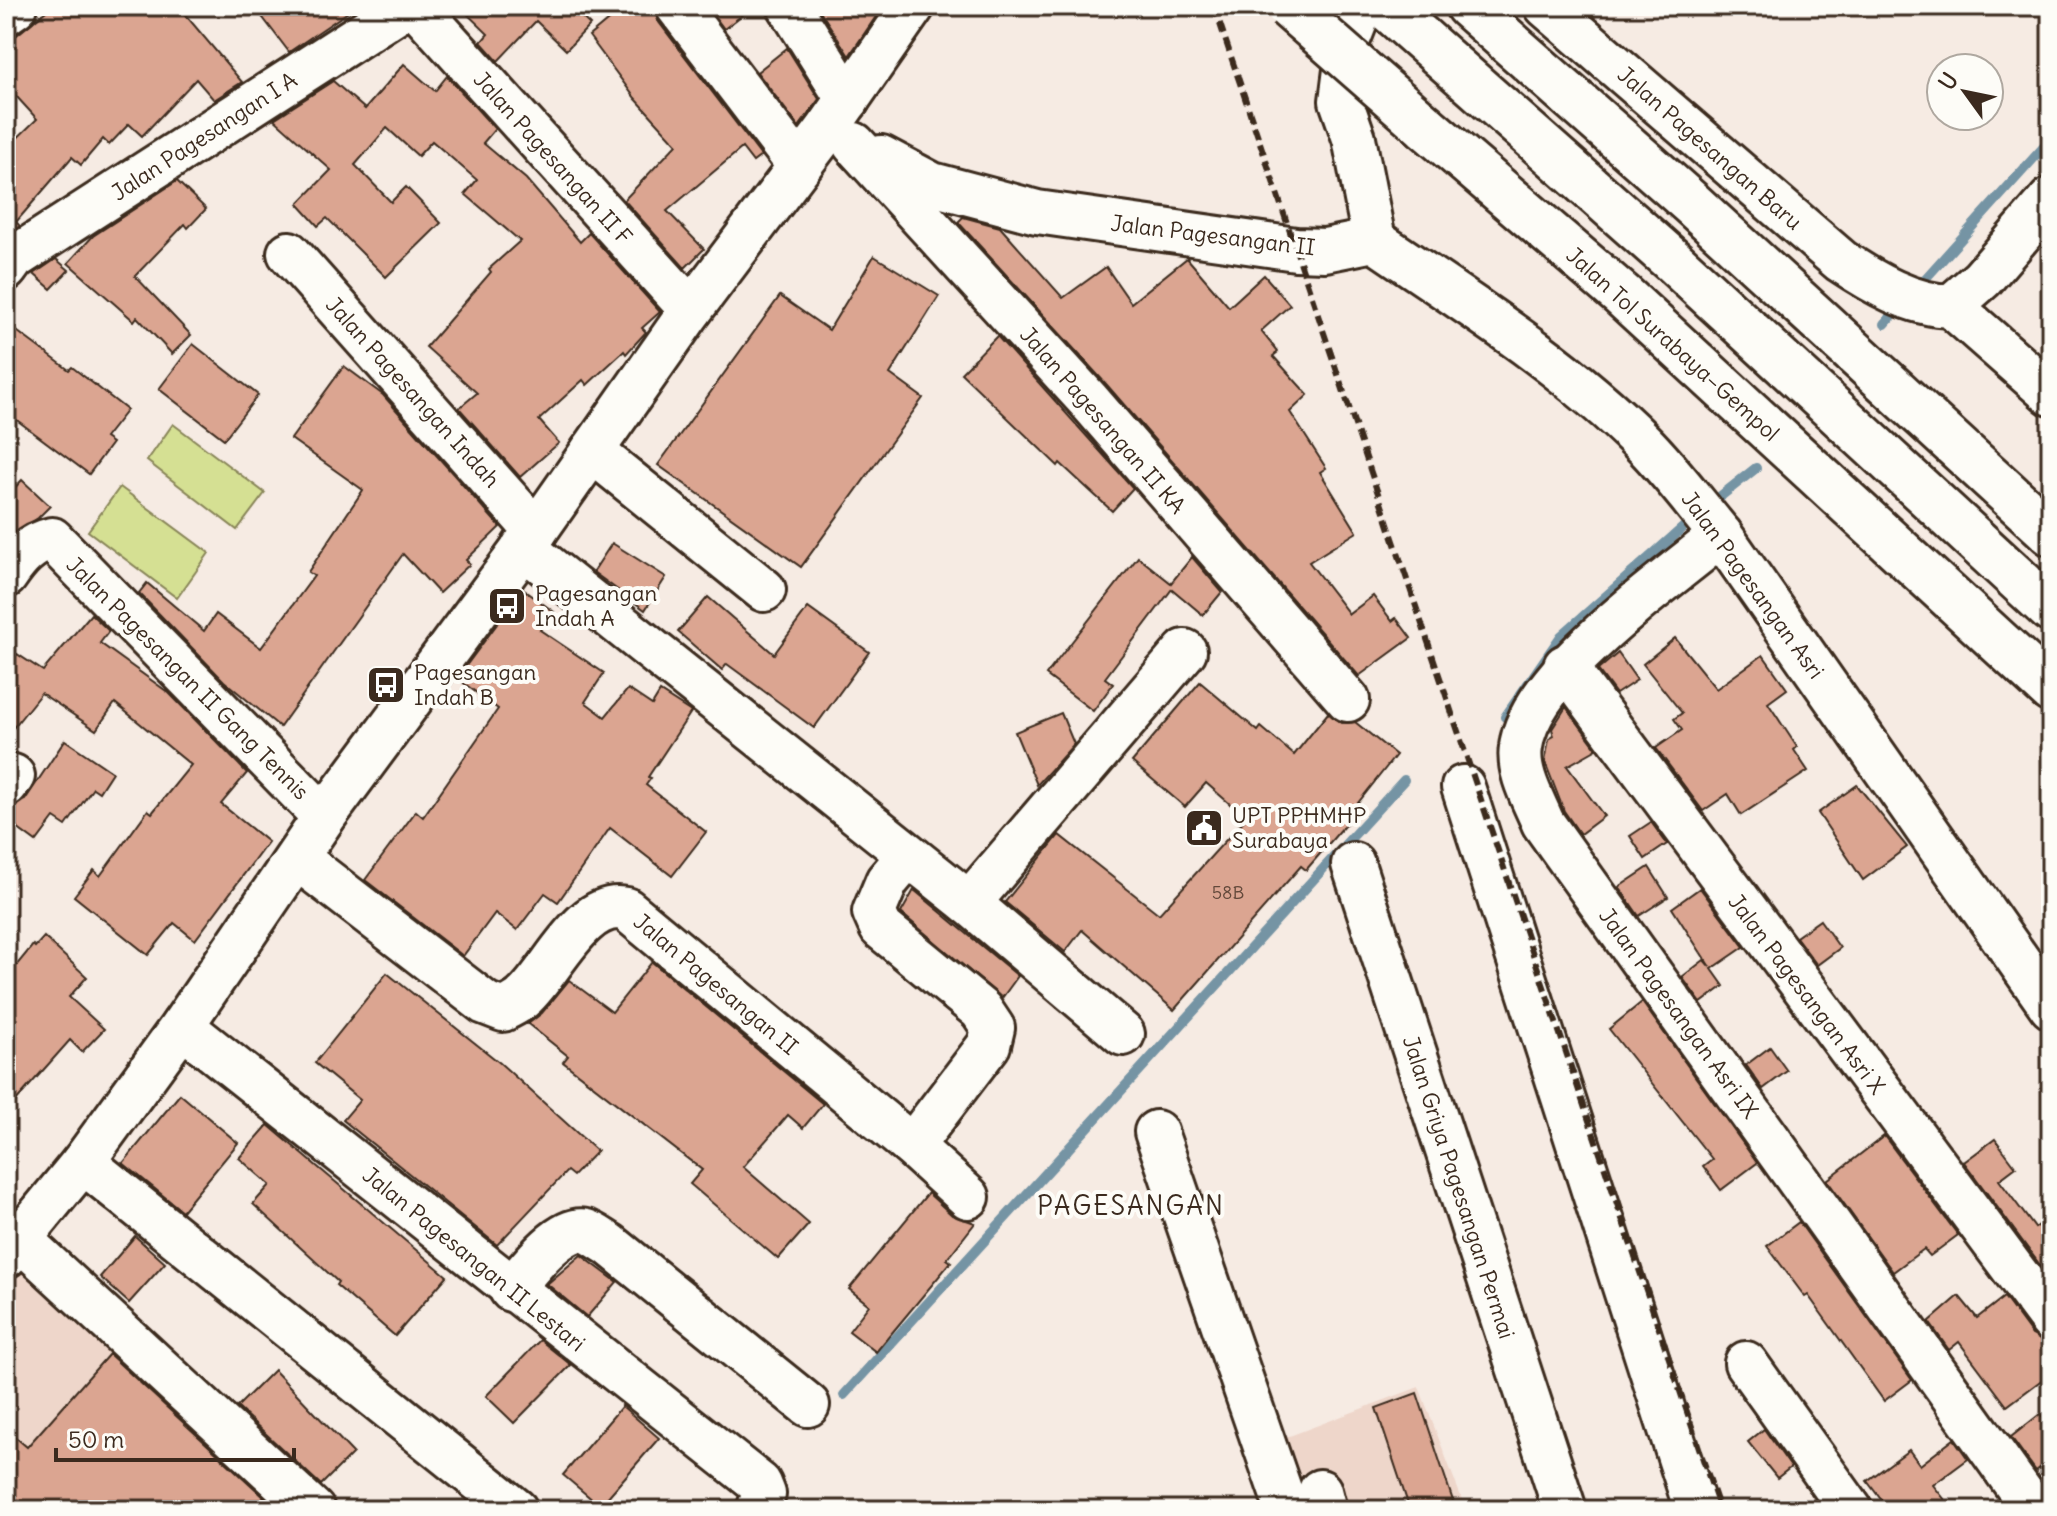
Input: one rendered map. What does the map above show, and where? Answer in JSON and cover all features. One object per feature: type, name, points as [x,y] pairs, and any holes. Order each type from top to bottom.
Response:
[{"type":"highway","name":"Jalan Tol Surabaya–Gempol","points":[[1288,6],[1622,295],[2051,690]]},
{"type":"highway","points":[[1385,6],[1674,262],[2051,610]]},
{"type":"highway","points":[[1484,19],[2051,533]]},
{"type":"street","points":[[6,13],[16,6]]},
{"type":"street","name":"Jalan Pagesangan I A","points":[[6,269],[14,258],[405,6]]},
{"type":"street","name":"Jalan Pagesangan II F","points":[[416,6],[691,310]]},
{"type":"street","points":[[677,6],[799,166]]},
{"type":"street","name":"Jalan Pagesangan II KA","points":[[789,6],[843,125],[1089,401],[1348,700]]},
{"type":"street","points":[[313,1510],[13,1248],[83,1162],[182,1026],[324,817],[529,539],[691,310],[799,166],[843,125],[913,6]]},
{"type":"street","points":[[1362,6],[1349,39],[1341,101],[1354,138],[1374,240]]},
{"type":"street","name":"Jalan Pagesangan Baru","points":[[1546,6],[1817,241],[1877,285],[1942,306]]},
{"type":"street","name":"Jalan Pagesangan II","points":[[843,125],[932,184],[1037,212],[1296,249],[1325,250],[1374,240]]},
{"type":"street","points":[[2051,199],[1982,279],[1942,306],[2051,394]]},
{"type":"street","name":"Jalan Pagesangan Asri","points":[[1374,240],[1553,365],[1642,443],[1689,494],[2051,1007]]},
{"type":"street","name":"Jalan Pagesangan Indah","points":[[289,253],[529,539]]},
{"type":"street","points":[[592,451],[764,590]]},
{"type":"street","name":"Jalan Pagesangan Asri IX","points":[[1719,533],[1565,666],[1532,713],[1520,748],[1522,770],[1543,823],[2034,1510]]},
{"type":"street","name":"Jalan Pagesangan II Gang Tennis","points":[[6,576],[19,557],[39,542],[52,539],[324,817]]},
{"type":"street","points":[[529,539],[1123,1034]]},
{"type":"street","points":[[969,903],[1185,651]]},
{"type":"street","name":"Jalan Pagesangan Asri X","points":[[1565,666],[2051,1320]]},
{"type":"street","points":[[1463,787],[1696,1510]]},
{"type":"street","points":[[908,856],[887,881],[874,912],[881,928],[981,1010],[993,1028],[989,1045],[912,1146]]},
{"type":"street","name":"Jalan Pagesangan II","points":[[297,858],[485,1003],[503,1010],[523,998],[593,914],[611,906],[626,909],[912,1146],[968,1197]]},
{"type":"street","name":"Jalan Griya Pagesangan Permai","points":[[1353,864],[1565,1510]]},
{"type":"street","name":"Jalan Pagesangan II Lestari","points":[[182,1026],[511,1290],[760,1484],[761,1502]]},
{"type":"street","points":[[1156,1132],[1310,1504]]},
{"type":"street","points":[[83,1162],[516,1510]]},
{"type":"street","points":[[511,1290],[540,1255],[568,1232],[584,1230],[609,1244],[808,1405]]},
{"type":"street","points":[[1746,1363],[1851,1510]]},
{"type":"shaded area","points":[[35,1244],[322,1510],[6,1510],[6,1279]]},
{"type":"shaded area","points":[[1419,1387],[1466,1510],[1296,1510],[1271,1443]]},
{"type":"green space","points":[[173,424],[265,493],[237,530],[147,461]]},
{"type":"green space","points":[[120,487],[209,553],[177,598],[88,531]]},
{"type":"building","points":[[52,6],[178,6],[242,82],[214,100],[196,79],[142,136],[129,124],[109,145],[103,139],[81,165],[72,157],[16,222],[20,226],[6,235],[6,149],[37,119],[6,85],[6,44]]},
{"type":"building","points":[[254,6],[357,6],[289,52]]},
{"type":"building","points":[[459,6],[570,6],[590,25],[566,50],[536,21],[498,61],[481,42],[488,34]]},
{"type":"building","points":[[625,6],[654,6],[658,21],[761,156],[753,162],[742,148],[667,211],[704,249],[685,268],[624,200],[677,144],[635,98],[589,36]]},
{"type":"building","points":[[707,6],[754,6],[724,29]]},
{"type":"building","points":[[817,6],[871,6],[877,15],[849,56]]},
{"type":"building","points":[[787,48],[819,99],[799,127],[757,72]]},
{"type":"building","points":[[404,64],[435,91],[447,76],[495,129],[483,143],[526,179],[580,242],[589,233],[660,312],[642,328],[646,332],[626,354],[624,351],[587,385],[583,380],[539,420],[559,443],[520,477],[459,408],[477,393],[426,347],[491,272],[489,269],[520,241],[465,194],[477,180],[432,141],[418,156],[387,128],[355,165],[391,202],[406,187],[441,223],[386,277],[327,218],[318,226],[298,204],[331,170],[274,119],[333,81],[365,109]]},
{"type":"building","points":[[177,181],[206,209],[188,228],[185,224],[135,276],[191,335],[172,354],[137,317],[134,321],[68,263],[93,236]]},
{"type":"building","points":[[963,217],[1000,227],[1063,298],[1106,267],[1131,303],[1187,258],[1229,307],[1264,275],[1290,305],[1261,331],[1278,352],[1273,356],[1308,395],[1290,412],[1326,468],[1320,472],[1357,532],[1309,562],[1349,614],[1373,596],[1392,621],[1396,618],[1411,638],[1359,676],[1107,385],[958,222]]},
{"type":"building","points":[[874,256],[939,296],[890,374],[923,398],[801,567],[658,465],[780,296],[829,330]]},
{"type":"building","points":[[56,259],[69,270],[51,289],[34,274]]},
{"type":"building","points":[[6,323],[69,370],[72,367],[127,410],[105,438],[112,443],[89,474],[6,412]]},
{"type":"building","points":[[997,336],[1133,488],[1112,511],[1060,463],[1058,466],[961,373]]},
{"type":"building","points":[[193,344],[258,395],[224,439],[159,389]]},
{"type":"building","points":[[344,366],[383,395],[500,527],[466,560],[470,564],[439,593],[403,554],[280,727],[224,681],[139,593],[147,583],[204,631],[216,614],[261,648],[314,576],[308,572],[363,490],[291,439]]},
{"type":"building","points":[[22,480],[50,506],[38,518],[6,538],[6,497]]},
{"type":"building","points":[[612,543],[666,577],[645,610],[593,572]]},
{"type":"building","points":[[1138,557],[1171,583],[1192,557],[1222,592],[1203,615],[1172,589],[1105,678],[1113,684],[1093,711],[1046,675]]},
{"type":"building","points":[[523,589],[554,612],[540,630],[604,673],[585,702],[605,717],[628,689],[652,705],[660,692],[691,712],[648,777],[651,778],[646,785],[706,832],[672,876],[610,828],[558,902],[545,893],[517,930],[495,913],[463,956],[365,880],[416,811],[423,817],[498,709],[457,678]]},
{"type":"building","points":[[708,597],[774,654],[808,608],[869,652],[814,728],[727,664],[722,670],[678,632]]},
{"type":"building","points":[[91,614],[109,631],[100,643],[169,693],[247,773],[221,804],[268,842],[195,940],[174,923],[148,955],[74,896],[94,870],[100,876],[148,810],[152,813],[191,765],[115,703],[96,730],[41,693],[6,737],[6,671],[17,654],[43,671]]},
{"type":"building","points":[[1675,638],[1716,689],[1763,655],[1787,689],[1768,703],[1797,747],[1794,750],[1808,771],[1741,815],[1728,794],[1703,811],[1656,748],[1682,730],[1674,719],[1682,713],[1643,664]]},
{"type":"building","points":[[1618,653],[1637,680],[1616,694],[1598,670]]},
{"type":"building","points":[[1200,682],[1258,731],[1261,727],[1294,755],[1328,713],[1341,723],[1355,722],[1396,755],[1354,808],[1357,811],[1306,870],[1301,866],[1174,1010],[1082,930],[1065,952],[1005,902],[1059,835],[1159,914],[1246,818],[1206,783],[1185,807],[1132,762]]},
{"type":"building","points":[[1566,707],[1597,749],[1567,766],[1604,816],[1580,834],[1564,811],[1545,762],[1549,739],[1554,736],[1552,729]]},
{"type":"building","points":[[1061,713],[1074,744],[1037,785],[1015,732]]},
{"type":"building","points":[[65,740],[112,772],[99,792],[93,788],[66,826],[54,818],[36,842],[6,820],[6,808],[25,800]]},
{"type":"building","points":[[1857,785],[1907,847],[1863,880],[1818,813]]},
{"type":"building","points":[[1651,822],[1667,844],[1645,859],[1630,836]]},
{"type":"building","points":[[1649,867],[1668,897],[1639,916],[1619,887]]},
{"type":"building","points":[[1700,888],[1744,947],[1712,969],[1724,986],[1701,1003],[1682,977],[1704,960],[1710,967],[1672,908]]},
{"type":"building","points":[[914,890],[1018,976],[1002,998],[901,913]]},
{"type":"building","points":[[1820,920],[1840,948],[1817,965],[1796,937]]},
{"type":"building","points":[[44,937],[87,977],[69,997],[104,1029],[82,1052],[70,1040],[6,1112],[6,978],[33,945],[35,947]]},
{"type":"building","points":[[652,962],[823,1104],[803,1128],[788,1115],[743,1167],[809,1224],[778,1259],[690,1184],[702,1170],[563,1062],[568,1056],[528,1024],[542,1013],[569,980],[612,1012]]},
{"type":"building","points":[[387,973],[500,1063],[597,1151],[573,1176],[567,1171],[497,1245],[343,1120],[360,1100],[315,1063]]},
{"type":"building","points":[[1642,1002],[1757,1163],[1721,1190],[1703,1166],[1712,1159],[1609,1029]]},
{"type":"building","points":[[1770,1047],[1787,1071],[1763,1089],[1746,1065]]},
{"type":"building","points":[[180,1094],[238,1143],[182,1211],[123,1163]]},
{"type":"building","points":[[268,1125],[447,1276],[395,1336],[336,1285],[338,1282],[253,1204],[270,1185],[239,1158]]},
{"type":"building","points":[[1884,1136],[1958,1235],[1930,1256],[1924,1249],[1893,1272],[1827,1180]]},
{"type":"building","points":[[1995,1139],[2016,1167],[1999,1180],[2035,1228],[2051,1216],[2051,1280],[1964,1162]]},
{"type":"building","points":[[928,1193],[952,1215],[975,1223],[947,1259],[951,1262],[876,1352],[849,1331],[869,1305],[849,1289]]},
{"type":"building","points":[[1799,1222],[1912,1380],[1884,1401],[1808,1295],[1805,1297],[1767,1246]]},
{"type":"building","points":[[135,1236],[165,1263],[129,1303],[100,1277]]},
{"type":"building","points":[[581,1255],[617,1282],[587,1317],[547,1284]]},
{"type":"building","points":[[1959,1296],[1977,1318],[2004,1297],[2032,1335],[2051,1344],[2051,1373],[2007,1406],[1959,1342],[1949,1350],[1929,1322]]},
{"type":"building","points":[[540,1340],[571,1365],[514,1423],[486,1396]]},
{"type":"building","points":[[109,1354],[278,1510],[6,1510],[6,1429],[27,1447]]},
{"type":"building","points":[[274,1370],[353,1453],[321,1485],[237,1407]]},
{"type":"building","points":[[1417,1393],[1456,1510],[1410,1510],[1376,1408]]},
{"type":"building","points":[[622,1406],[659,1438],[600,1506],[563,1475]]},
{"type":"building","points":[[2040,1414],[2051,1428],[2051,1459],[2036,1471],[2011,1437]]},
{"type":"building","points":[[1764,1429],[1791,1467],[1777,1478],[1748,1442]]},
{"type":"building","points":[[1954,1439],[1968,1459],[1933,1485],[1953,1510],[1889,1510],[1867,1481],[1909,1450],[1920,1465]]},
{"type":"waterway","points":[[1916,289],[2051,139]]},
{"type":"waterway","points":[[1885,324],[1902,304]]},
{"type":"waterway","points":[[1707,507],[1756,468]]},
{"type":"waterway","points":[[1505,717],[1561,636],[1695,517]]},
{"type":"waterway","points":[[844,1395],[1404,780]]},
{"type":"railway","points":[[1214,6],[1720,1510]]},
{"type":"place","name":"Pagesangan Indah A","points":[[507,606]]},
{"type":"place","name":"Pagesangan Indah B","points":[[386,685]]},
{"type":"place","name":"UPT PPHMHP Surabaya","points":[[1204,828]]},
{"type":"district","name":"PAGESANGAN","points":[[1131,1205]]}]
